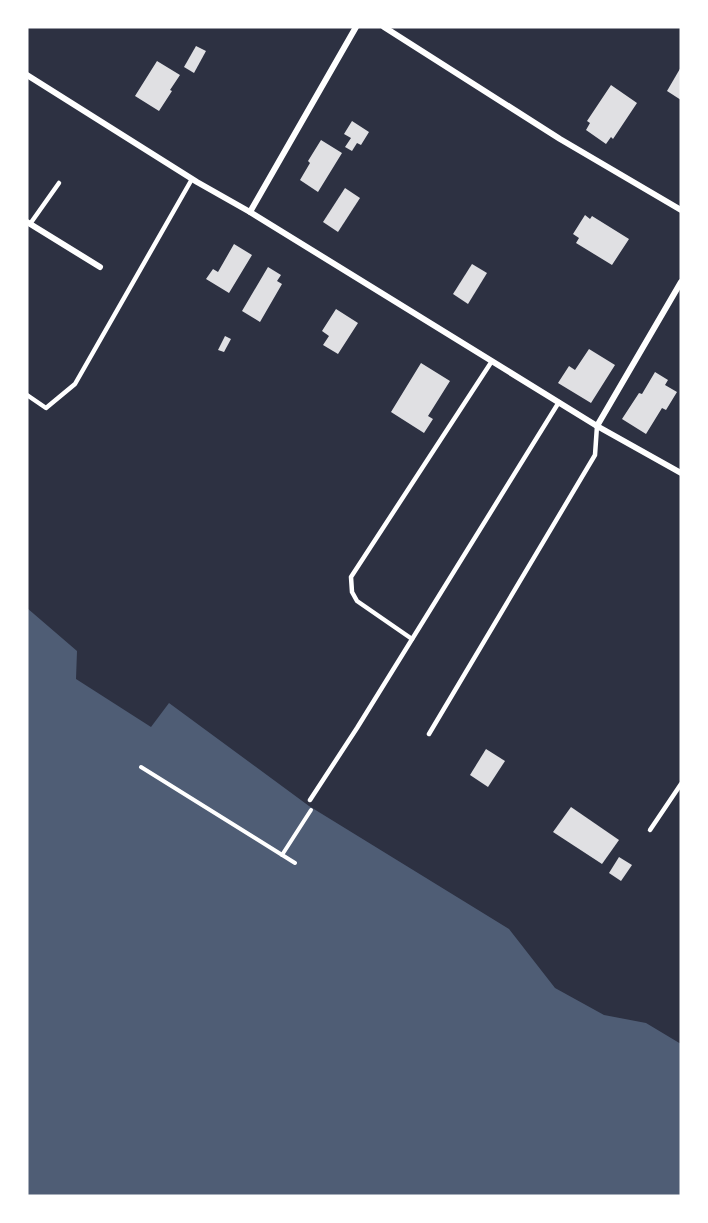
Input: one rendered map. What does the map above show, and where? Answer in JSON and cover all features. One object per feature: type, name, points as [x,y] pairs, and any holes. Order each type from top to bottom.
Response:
[{"type":"street","points":[[250,212],[356,27]]},
{"type":"street","points":[[384,27],[560,139],[681,210]]},
{"type":"street","points":[[27,75],[597,426],[681,473]]},
{"type":"street","points":[[29,223],[100,267]]},
{"type":"street","points":[[597,426],[681,282]]},
{"type":"lane","points":[[27,395],[46,408],[75,384],[192,178]]},
{"type":"lane","points":[[29,223],[59,183]]},
{"type":"lane","points":[[412,639],[357,601],[352,592],[351,577],[492,361]]},
{"type":"lane","points":[[310,800],[559,402]]},
{"type":"lane","points":[[429,734],[595,455],[597,426]]},
{"type":"lane","points":[[650,830],[681,784]]},
{"type":"path","points":[[141,767],[295,863]]},
{"type":"water","points":[[27,608],[77,651],[76,679],[151,727],[169,703],[309,806],[509,929],[555,988],[604,1015],[646,1023],[681,1044],[681,1196],[27,1196]]},
{"type":"building","points":[[196,46],[206,51],[194,73],[184,67]]},
{"type":"building","points":[[157,61],[180,75],[159,111],[135,96]]},
{"type":"building","points":[[681,67],[681,100],[667,91]]},
{"type":"building","points":[[611,85],[637,103],[613,139],[611,137],[606,144],[586,130],[590,123],[587,121]]},
{"type":"building","points":[[352,121],[369,132],[361,145],[357,143],[352,151],[345,147],[351,138],[344,134]]},
{"type":"building","points":[[321,140],[342,153],[318,192],[300,180]]},
{"type":"building","points":[[345,188],[360,198],[338,232],[323,222]]},
{"type":"building","points":[[585,215],[590,219],[592,216],[629,239],[612,265],[576,243],[579,238],[573,234]]},
{"type":"building","points":[[234,244],[252,255],[229,293],[206,279],[213,269],[218,272]]},
{"type":"building","points":[[472,264],[487,273],[468,304],[453,294]]},
{"type":"building","points":[[268,267],[281,275],[277,281],[282,284],[260,322],[242,311]]},
{"type":"building","points":[[336,309],[358,323],[338,354],[323,345],[329,336],[322,331]]},
{"type":"building","points":[[225,336],[231,339],[224,352],[218,350]]},
{"type":"building","points":[[589,349],[615,365],[591,403],[558,383],[569,366],[575,370]]},
{"type":"building","points":[[421,363],[450,381],[428,416],[433,419],[424,433],[391,412]]},
{"type":"building","points":[[655,372],[668,380],[665,385],[677,392],[666,410],[662,408],[646,434],[622,419],[639,393],[642,394]]},
{"type":"building","points":[[486,749],[505,761],[488,787],[470,775]]},
{"type":"building","points":[[571,807],[619,840],[602,864],[553,832]]},
{"type":"building","points":[[619,857],[632,865],[621,881],[609,873]]}]
